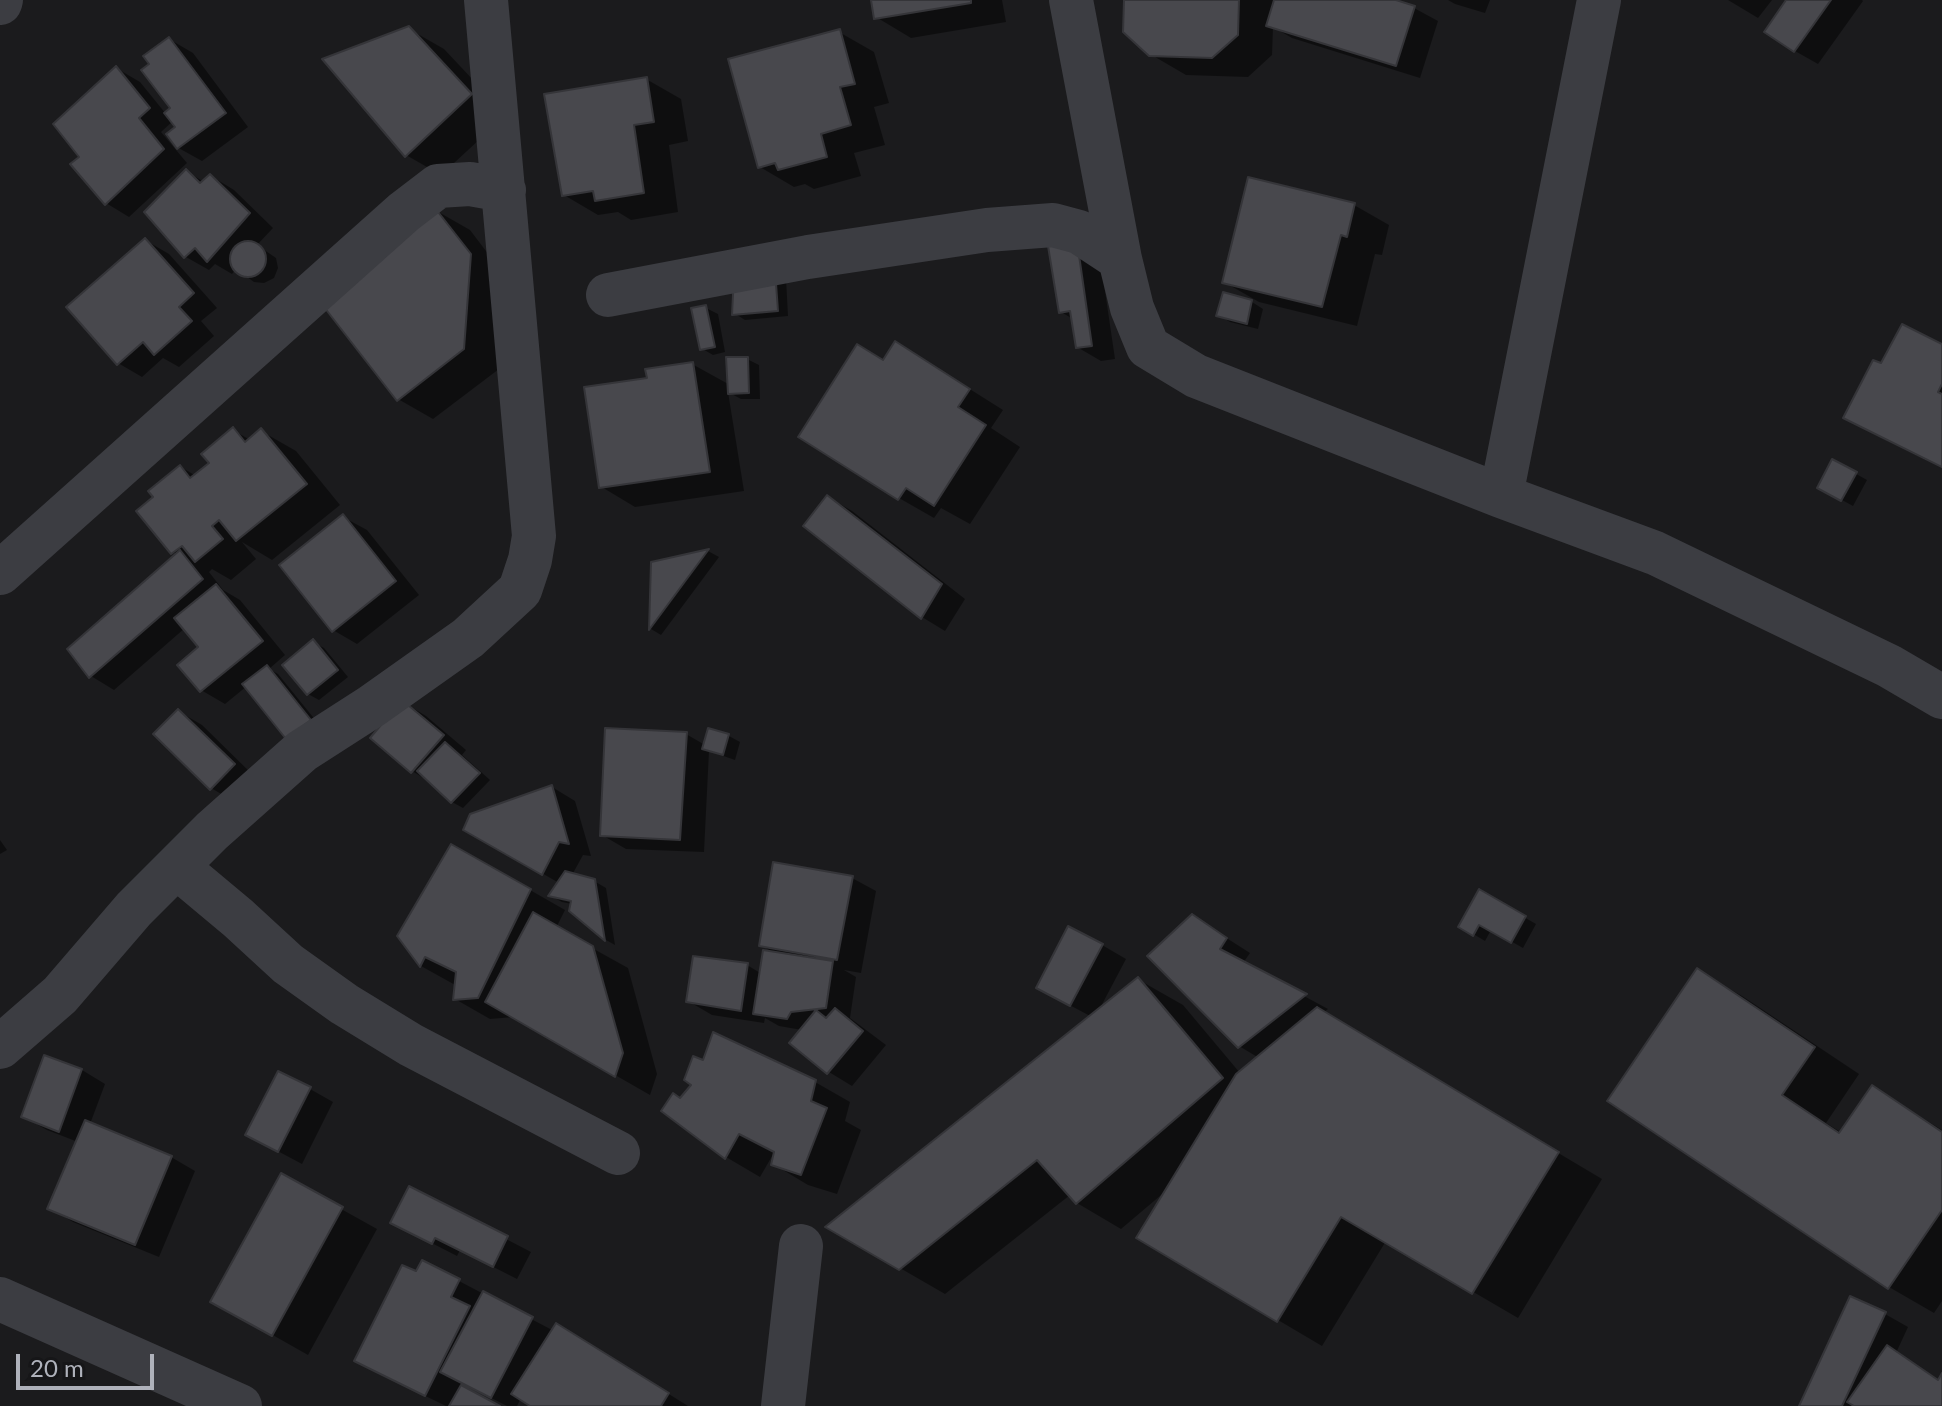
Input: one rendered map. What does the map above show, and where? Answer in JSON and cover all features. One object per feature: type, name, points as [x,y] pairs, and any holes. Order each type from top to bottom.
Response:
[{"type":"street","points":[[0,1047],[60,995],[134,909],[212,831],[302,751],[468,638],[520,590],[534,536],[486,0]]},
{"type":"street","points":[[1071,0],[1120,259],[1132,308],[1148,347],[1196,376],[1655,553],[1889,666],[1942,697]]},
{"type":"street","points":[[1501,496],[1599,0]]},
{"type":"street","points":[[0,573],[404,212],[438,186],[470,184],[504,190]]},
{"type":"street","points":[[608,295],[808,257],[987,230],[1053,225],[1079,232],[1120,259]]},
{"type":"street","points":[[177,867],[288,964],[344,1004],[411,1045],[618,1153]]},
{"type":"street","points":[[783,1406],[801,1246]]},
{"type":"street","points":[[0,1299],[240,1406]]},
{"type":"building","points":[[871,0],[971,0],[971,3],[874,19]]},
{"type":"building","points":[[1124,0],[1239,0],[1238,35],[1212,58],[1149,56],[1123,32]]},
{"type":"building","points":[[1274,0],[1396,0],[1415,6],[1396,66],[1266,26]]},
{"type":"building","points":[[1786,0],[1831,0],[1794,52],[1764,32]]},
{"type":"building","points":[[409,26],[472,94],[405,157],[322,59]]},
{"type":"building","points":[[840,29],[855,84],[840,87],[851,125],[821,134],[827,157],[778,170],[775,163],[758,168],[728,59]]},
{"type":"building","points":[[169,37],[226,113],[177,149],[166,134],[175,127],[164,113],[170,108],[141,70],[149,64],[143,56]]},
{"type":"building","points":[[116,66],[150,108],[139,118],[164,149],[105,205],[70,164],[79,157],[53,124]]},
{"type":"building","points":[[647,77],[654,122],[634,125],[644,193],[595,201],[593,191],[562,196],[544,94]]},
{"type":"building","points":[[186,169],[200,183],[210,174],[250,213],[207,262],[195,248],[184,258],[144,212]]},
{"type":"building","points":[[1248,177],[1355,203],[1347,237],[1341,235],[1322,307],[1222,283]]},
{"type":"building","points":[[435,208],[471,254],[464,349],[397,401],[324,307]]},
{"type":"building","points":[[145,238],[194,293],[179,307],[192,321],[154,355],[143,342],[117,365],[66,307]]},
{"type":"building","points":[[248,241],[261,246],[266,259],[261,272],[248,277],[235,272],[230,259],[235,246]]},
{"type":"building","points":[[1077,241],[1092,346],[1076,348],[1070,311],[1059,313],[1048,246]]},
{"type":"building","points":[[775,270],[778,311],[732,315],[734,274]]},
{"type":"building","points":[[1223,292],[1252,300],[1247,324],[1216,316]]},
{"type":"building","points":[[706,305],[715,347],[700,350],[691,308]]},
{"type":"building","points":[[1902,324],[1942,344],[1942,384],[1938,392],[1942,394],[1942,467],[1843,418],[1873,360],[1881,363]]},
{"type":"building","points":[[895,341],[970,389],[958,407],[986,425],[934,506],[906,488],[898,500],[798,437],[857,344],[883,360]]},
{"type":"building","points":[[726,357],[748,357],[749,393],[728,394]]},
{"type":"building","points":[[693,362],[710,472],[599,488],[584,387],[647,378],[645,369]]},
{"type":"building","points":[[233,427],[245,442],[261,428],[307,484],[236,541],[219,520],[212,526],[223,539],[195,562],[182,546],[171,554],[136,511],[153,497],[148,491],[180,465],[190,478],[209,463],[201,454]]},
{"type":"building","points":[[1832,459],[1857,472],[1841,501],[1817,488]]},
{"type":"building","points":[[827,495],[942,584],[921,619],[803,526]]},
{"type":"building","points":[[343,514],[396,581],[332,632],[279,565]]},
{"type":"building","points":[[709,549],[649,630],[651,562]]},
{"type":"building","points":[[180,550],[203,579],[89,678],[67,649]]},
{"type":"building","points":[[216,584],[263,641],[200,692],[177,665],[198,647],[174,618]]},
{"type":"building","points":[[313,639],[338,670],[307,695],[282,665]]},
{"type":"building","points":[[267,665],[311,720],[286,739],[242,684]]},
{"type":"building","points":[[402,700],[444,735],[411,773],[370,738]]},
{"type":"building","points":[[178,709],[235,764],[210,790],[153,734]]},
{"type":"building","points":[[605,728],[687,732],[680,840],[600,836]]},
{"type":"building","points":[[708,728],[729,734],[723,755],[702,749]]},
{"type":"building","points":[[445,742],[480,773],[451,803],[417,771]]},
{"type":"building","points":[[552,785],[569,844],[559,842],[542,875],[463,830],[470,814]]},
{"type":"building","points":[[451,844],[531,889],[478,998],[453,1000],[456,972],[425,957],[420,967],[397,936]]},
{"type":"building","points":[[773,862],[853,876],[837,960],[759,946]]},
{"type":"building","points":[[565,871],[595,879],[605,941],[569,911],[571,901],[548,896]]},
{"type":"building","points":[[1479,889],[1526,916],[1511,943],[1479,925],[1473,936],[1458,927]]},
{"type":"building","points":[[533,912],[593,946],[623,1053],[615,1077],[485,1002]]},
{"type":"building","points":[[1192,914],[1227,938],[1220,949],[1307,994],[1238,1048],[1147,956]]},
{"type":"building","points":[[1068,926],[1103,944],[1070,1006],[1036,988]]},
{"type":"building","points":[[763,950],[833,961],[826,1008],[791,1012],[787,1019],[753,1014]]},
{"type":"building","points":[[693,956],[748,963],[741,1011],[686,1002]]},
{"type":"building","points":[[1697,968],[1815,1047],[1782,1095],[1839,1133],[1872,1085],[1942,1132],[1942,1210],[1888,1289],[1607,1101]]},
{"type":"building","points":[[1138,977],[1223,1078],[1076,1204],[1037,1160],[899,1270],[825,1227]]},
{"type":"building","points":[[1317,1007],[1559,1152],[1472,1294],[1341,1217],[1277,1322],[1136,1238],[1236,1074]]},
{"type":"building","points":[[835,1008],[863,1031],[827,1074],[789,1043],[816,1010],[826,1018]]},
{"type":"building","points":[[713,1032],[816,1080],[811,1101],[827,1108],[801,1175],[771,1165],[774,1152],[739,1134],[725,1159],[661,1111],[673,1093],[680,1098],[691,1085],[684,1080],[693,1056],[703,1060]]},
{"type":"building","points":[[44,1055],[82,1069],[59,1132],[21,1117]]},
{"type":"building","points":[[278,1071],[311,1087],[278,1152],[245,1135]]},
{"type":"building","points":[[85,1120],[172,1156],[135,1245],[47,1209]]},
{"type":"building","points":[[281,1173],[343,1207],[272,1336],[210,1302]]},
{"type":"building","points":[[409,1186],[508,1236],[493,1267],[435,1238],[432,1244],[390,1223]]},
{"type":"building","points":[[422,1260],[460,1279],[451,1297],[470,1306],[425,1396],[354,1361],[402,1265],[416,1271]]},
{"type":"building","points":[[483,1291],[533,1317],[491,1398],[440,1372]]},
{"type":"building","points":[[1850,1296],[1886,1312],[1842,1406],[1799,1406]]},
{"type":"building","points":[[556,1323],[669,1393],[661,1406],[530,1406],[511,1394]]},
{"type":"building","points":[[1887,1345],[1938,1380],[1942,1373],[1942,1406],[1854,1406],[1847,1402]]},
{"type":"building","points":[[461,1385],[500,1406],[449,1406]]}]
